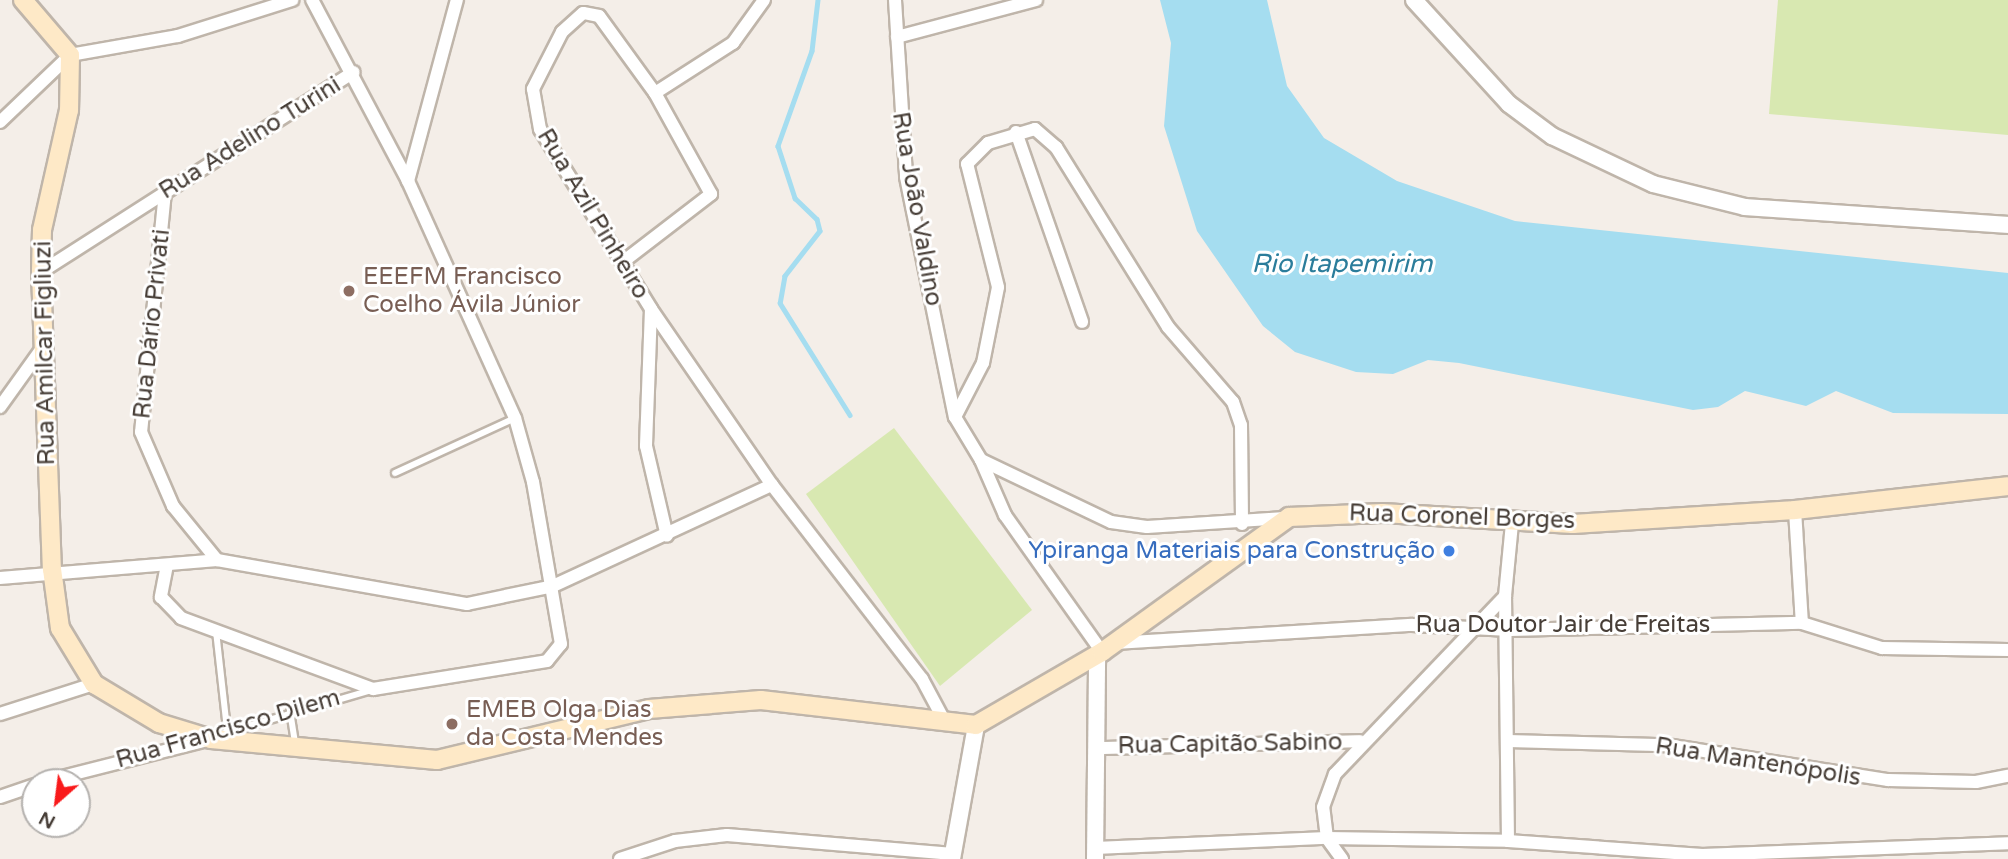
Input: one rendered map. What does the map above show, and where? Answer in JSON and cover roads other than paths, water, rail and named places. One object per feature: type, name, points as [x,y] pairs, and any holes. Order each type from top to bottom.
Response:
[{"type":"main road","points":[[23,0],[70,55]]},
{"type":"main road","name":"Rua Amilcar Figliuzi","points":[[70,55],[69,110],[42,230],[36,354],[52,569],[60,628],[94,684]]},
{"type":"main road","name":"Rua Coronel Borges","points":[[1289,517],[1382,513],[1512,523],[1795,510],[2008,486]]},
{"type":"main road","points":[[94,684],[159,723],[211,739],[437,760],[649,709],[761,700],[976,725],[1105,650],[1289,517]]},
{"type":"street","points":[[0,122],[70,55],[177,36],[292,0]]},
{"type":"street","points":[[167,565],[161,597],[170,609],[216,631],[373,689],[547,661],[561,644],[553,586],[515,418],[408,181],[354,72],[312,0]]},
{"type":"street","points":[[408,181],[457,0]]},
{"type":"street","points":[[624,261],[711,194],[655,93],[733,43],[764,0]]},
{"type":"street","name":"Rua João Valdino","points":[[895,0],[899,133],[955,417]]},
{"type":"street","points":[[897,37],[1036,0]]},
{"type":"street","points":[[1422,3],[1509,104],[1552,136],[1653,184],[1759,209],[2008,225]]},
{"type":"street","name":"Rua Azil Pinheiro","points":[[655,93],[591,12],[568,23],[533,89],[540,129],[624,261],[651,309],[772,485],[922,679],[945,722]]},
{"type":"street","name":"Rua Adelino Turini","points":[[41,272],[354,72]]},
{"type":"street","points":[[1242,524],[1241,435],[1233,402],[1144,294],[1050,138],[1035,130],[1016,132],[976,149],[967,164],[998,287],[973,389],[955,417],[981,460],[992,492],[1105,650],[1095,853],[1327,838],[1508,841],[1702,855],[2008,843]]},
{"type":"street","points":[[1016,132],[1082,322]]},
{"type":"street","name":"Rua Dário Privati","points":[[165,192],[141,432],[173,506],[217,560]]},
{"type":"street","points":[[651,309],[646,446],[667,536]]},
{"type":"street","points":[[0,407],[36,354]]},
{"type":"street","name":"Rua Coronel Borges","points":[[981,460],[1111,522],[1242,524],[1289,517]]},
{"type":"street","points":[[0,578],[52,569],[167,565],[217,560],[321,573],[467,604],[553,586],[667,536],[772,485]]},
{"type":"street","points":[[1795,510],[1802,623]]},
{"type":"street","points":[[1508,841],[1510,631],[1505,596],[1512,523]]},
{"type":"street","points":[[1342,859],[1327,838],[1326,790],[1360,741],[1471,627],[1505,596]]},
{"type":"street","name":"Rua Doutor Jair de Freitas","points":[[1105,650],[1471,627],[1510,631],[1802,623],[1882,648],[2008,650]]},
{"type":"street","points":[[0,714],[94,684]]},
{"type":"street","points":[[620,859],[675,841],[727,835],[952,857],[976,725]]},
{"type":"street","name":"Rua Francisco Dilem","points":[[91,770],[211,739]]},
{"type":"street","name":"Rua Capitão Sabino","points":[[1100,748],[1360,741]]},
{"type":"street","name":"Rua Mantenópolis","points":[[1508,741],[1666,745],[1888,780],[1976,782],[2008,776]]},
{"type":"street","points":[[0,797],[21,790]]},
{"type":"lane","points":[[395,473],[515,418]]},
{"type":"lane","points":[[216,631],[227,729]]},
{"type":"lane","name":"Rua Francisco Dilem","points":[[211,739],[227,729],[373,689]]},
{"type":"lane","points":[[290,711],[295,748]]},
{"type":"water","name":"Rio Itapemirim","points":[[1160,0],[1267,0],[1287,86],[1324,138],[1397,181],[1515,221],[2008,273],[2008,414],[1893,413],[1836,391],[1806,406],[1745,391],[1718,407],[1693,410],[1459,363],[1428,360],[1393,374],[1356,372],[1295,352],[1263,326],[1197,231],[1164,126],[1171,43]]},
{"type":"waterway","points":[[818,0],[812,51],[778,146],[795,198],[817,219],[820,231],[785,276],[780,303],[850,415]]},
{"type":"place","name":"EEEFM Francisco Coelho Ávila Júnior","points":[[349,291]]},
{"type":"place","name":"Ypiranga Materiais para Construção","points":[[1449,551]]},
{"type":"place","name":"EMEB Olga Dias da Costa Mendes","points":[[452,724]]}]
